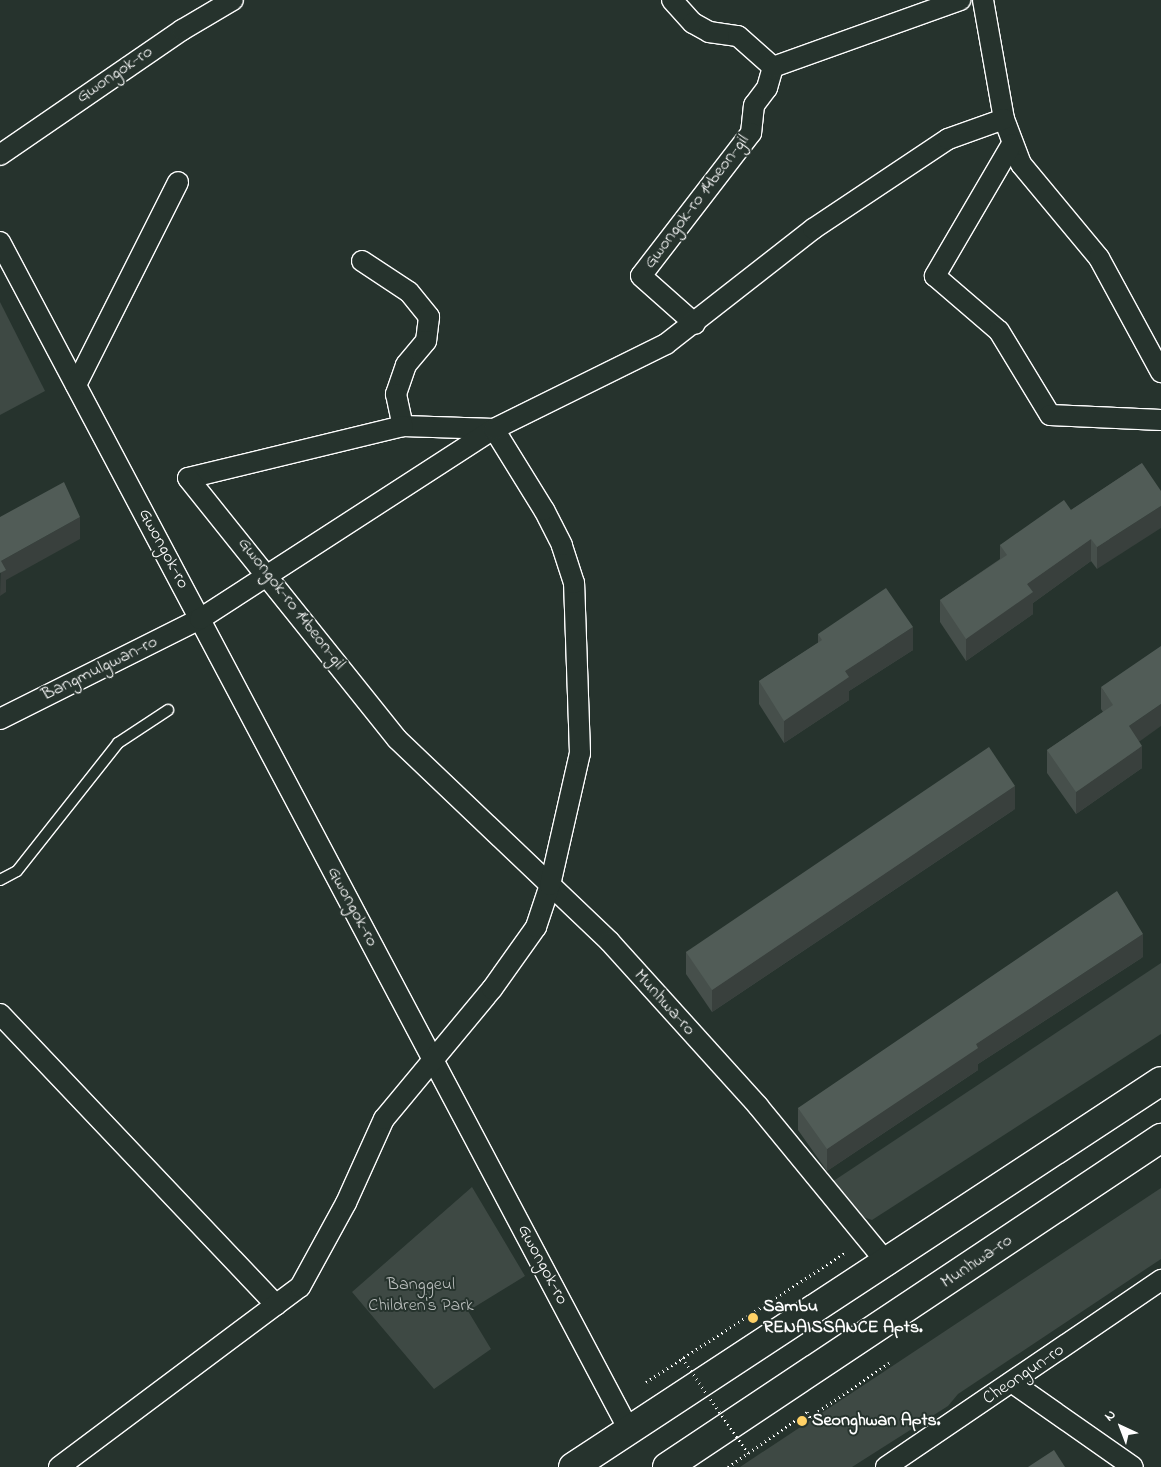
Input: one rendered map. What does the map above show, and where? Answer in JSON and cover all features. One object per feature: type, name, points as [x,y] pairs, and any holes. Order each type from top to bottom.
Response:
[{"type":"main road","points":[[573,1467],[888,1264],[1161,1081]]},
{"type":"main road","name":"Munhwa-ro","points":[[667,1467],[1161,1138]]},
{"type":"street","name":"Gwongok-ro","points":[[0,155],[182,30],[233,0]]},
{"type":"street","points":[[672,0],[693,23],[709,32],[738,36],[773,67],[960,0]]},
{"type":"street","points":[[983,0],[1004,119],[1012,144],[1033,180],[1099,258],[1161,372]]},
{"type":"street","name":"Gwongok-ro 14beon-gil","points":[[695,324],[641,276],[751,133],[754,105],[767,88],[773,67]]},
{"type":"street","name":"Gwongok-ro 14beon-gil","points":[[550,885],[397,740],[269,575],[188,478],[403,426],[494,429],[634,362],[695,324],[813,229],[948,139],[1004,119]]},
{"type":"street","points":[[1012,144],[935,276],[999,331],[1050,415],[1161,420]]},
{"type":"street","points":[[76,385],[178,182]]},
{"type":"street","name":"Gwongok-ro","points":[[0,242],[630,1430]]},
{"type":"street","points":[[362,261],[408,292],[429,317],[426,341],[406,365],[396,394],[403,426]]},
{"type":"street","points":[[59,1467],[300,1287],[346,1203],[384,1119],[432,1058],[492,989],[536,927],[550,885],[580,753],[574,583],[544,510],[494,429]]},
{"type":"street","name":"Bangmulgwan-ro","points":[[0,719],[200,619],[494,429]]},
{"type":"street","name":"Munhwa-ro","points":[[550,885],[610,942],[758,1106],[888,1264]]},
{"type":"street","points":[[0,1014],[276,1305]]},
{"type":"street","name":"Cheongun-ro","points":[[886,1467],[1013,1383],[1161,1280]]},
{"type":"street","points":[[1013,1383],[1132,1467]]},
{"type":"lane","points":[[0,880],[17,871],[118,743],[168,710]]},
{"type":"path","points":[[646,1382],[846,1252]]},
{"type":"path","points":[[682,1358],[748,1453]]},
{"type":"path","points":[[728,1467],[889,1363]]},
{"type":"green space","points":[[0,302],[45,391],[0,415]]},
{"type":"green space","points":[[1161,963],[1161,1034],[872,1220],[860,1216],[832,1182]]},
{"type":"green space","name":"Banggeul Children's Park","points":[[472,1187],[525,1276],[468,1311],[491,1349],[434,1389],[352,1292]]},
{"type":"green space","points":[[1161,1188],[1161,1259],[958,1394],[948,1406],[852,1467],[740,1467]]},
{"type":"building","points":[[1142,463],[1161,491],[1161,506],[1097,547],[1091,539],[1027,584],[1033,592],[966,639],[940,600],[1007,555],[1000,545],[1064,500],[1071,510]]},
{"type":"building","points":[[64,482],[80,517],[1,561],[6,570],[0,573],[0,517]]},
{"type":"building","points":[[886,588],[913,627],[845,671],[849,677],[784,721],[759,681],[822,640],[818,634]]},
{"type":"building","points":[[1161,646],[1161,704],[1129,726],[1142,746],[1076,792],[1047,750],[1113,705],[1101,687]]},
{"type":"building","points":[[989,747],[1015,786],[712,990],[686,952]]},
{"type":"building","points":[[1117,891],[1143,934],[976,1044],[978,1048],[827,1149],[798,1108]]},
{"type":"building","points":[[1054,1450],[1065,1467],[1028,1467]]},
{"type":"place","name":"Sambu RENAISSANCE Apts.","points":[[753,1318]]},
{"type":"place","name":"Seonghwan Apts.","points":[[802,1421]]}]
